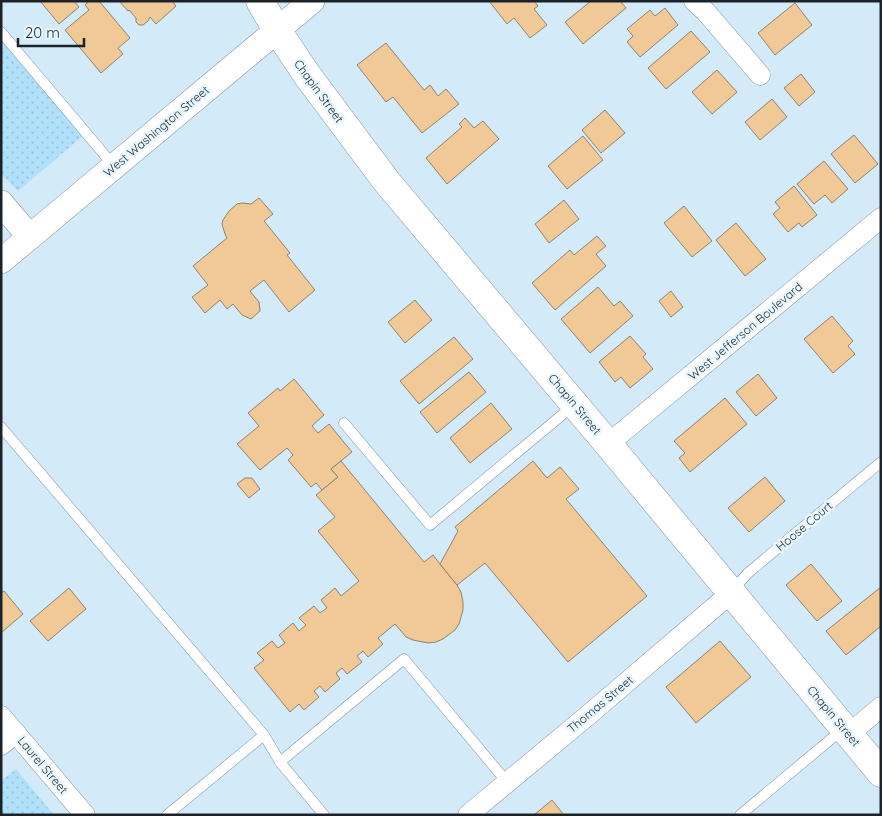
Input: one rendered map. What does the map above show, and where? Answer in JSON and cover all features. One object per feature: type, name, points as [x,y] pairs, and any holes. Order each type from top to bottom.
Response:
[{"type":"main road","name":"Chapin Street","points":[[260,1],[307,75],[387,182],[575,404],[881,773]]},
{"type":"street","name":"West Washington Street","points":[[1,261],[312,1]]},
{"type":"street","points":[[694,1],[706,12],[760,75]]},
{"type":"street","points":[[1,203],[30,237]]},
{"type":"street","name":"West Jefferson Boulevard","points":[[608,444],[881,218]]},
{"type":"street","name":"Thomas Street","points":[[468,815],[731,593]]},
{"type":"street","points":[[846,731],[881,707]]},
{"type":"street","name":"Laurel Street","points":[[1,716],[8,739],[85,815]]},
{"type":"lane","points":[[1,32],[114,166]]},
{"type":"lane","points":[[344,423],[430,525],[575,404]]},
{"type":"lane","points":[[1,427],[264,735],[280,762],[324,815]]},
{"type":"lane","name":"Hoose Court","points":[[731,593],[748,573],[881,462]]},
{"type":"lane","points":[[280,762],[404,659],[507,782]]},
{"type":"lane","points":[[740,815],[846,731]]},
{"type":"lane","points":[[167,815],[264,735]]},
{"type":"shaded area","points":[[1,40],[83,136],[18,191],[1,174]]},
{"type":"shaded area","points":[[16,769],[54,815],[1,815],[1,781]]},
{"type":"building","points":[[40,1],[74,1],[79,7],[59,24]]},
{"type":"building","points":[[89,1],[99,1],[130,38],[118,48],[123,54],[101,73],[65,30],[89,10],[85,5]]},
{"type":"building","points":[[119,1],[172,1],[176,6],[156,24],[150,17],[143,25],[139,25],[136,22],[136,18]]},
{"type":"building","points":[[489,1],[534,1],[538,6],[534,9],[547,25],[530,38],[514,18],[507,24]]},
{"type":"building","points":[[591,1],[620,1],[626,8],[583,44],[565,22]]},
{"type":"building","points":[[795,3],[812,25],[775,55],[758,33]]},
{"type":"building","points":[[665,8],[678,25],[640,57],[627,42],[633,36],[627,29],[650,10],[655,16]]},
{"type":"building","points":[[691,31],[710,52],[666,89],[648,68]]},
{"type":"building","points":[[386,43],[424,90],[430,85],[438,96],[446,89],[459,104],[422,133],[393,97],[386,102],[357,65]]},
{"type":"building","points":[[717,70],[737,92],[712,114],[692,92]]},
{"type":"building","points":[[801,74],[815,92],[799,106],[784,88]]},
{"type":"building","points":[[772,99],[787,117],[760,140],[745,122]]},
{"type":"building","points":[[605,110],[625,133],[601,153],[582,130]]},
{"type":"building","points":[[465,118],[474,128],[483,121],[499,139],[447,184],[426,158],[462,127],[459,124]]},
{"type":"building","points":[[854,135],[878,164],[855,183],[831,154]]},
{"type":"building","points":[[583,136],[603,160],[567,189],[548,166]]},
{"type":"building","points":[[824,161],[848,189],[832,203],[825,195],[814,204],[797,184]]},
{"type":"building","points":[[794,186],[817,215],[802,227],[799,223],[788,232],[773,214],[780,208],[775,202]]},
{"type":"building","points":[[259,198],[273,214],[264,221],[290,253],[287,255],[315,290],[289,312],[264,280],[250,291],[259,302],[260,311],[251,319],[242,315],[233,304],[227,309],[220,300],[205,313],[192,297],[208,285],[193,266],[227,238],[222,224],[229,211],[237,204],[251,204]]},
{"type":"building","points":[[564,200],[579,219],[549,243],[535,224]]},
{"type":"building","points":[[684,206],[712,241],[692,257],[664,223]]},
{"type":"building","points":[[736,223],[766,259],[745,276],[716,240]]},
{"type":"building","points":[[597,236],[606,246],[596,254],[606,266],[555,310],[532,283],[570,250],[574,255]]},
{"type":"building","points":[[598,287],[614,306],[620,301],[633,316],[590,353],[561,319]]},
{"type":"building","points":[[671,291],[683,307],[671,317],[659,301]]},
{"type":"building","points":[[415,300],[432,320],[405,343],[388,322]]},
{"type":"building","points":[[832,316],[853,341],[848,346],[855,354],[833,373],[804,339]]},
{"type":"building","points":[[630,336],[646,354],[643,357],[653,369],[630,388],[621,377],[615,382],[599,362]]},
{"type":"building","points":[[454,337],[473,359],[419,404],[400,381]]},
{"type":"building","points":[[469,372],[486,392],[437,433],[420,412]]},
{"type":"building","points":[[758,374],[777,398],[756,416],[736,392]]},
{"type":"building","points":[[294,379],[324,415],[312,426],[318,433],[329,424],[352,452],[331,469],[338,477],[322,490],[316,483],[311,487],[288,460],[293,455],[287,448],[260,470],[237,444],[259,426],[248,413],[278,388],[280,391]]},
{"type":"building","points":[[725,398],[747,424],[690,472],[679,458],[685,453],[674,441]]},
{"type":"building","points":[[491,403],[512,429],[470,463],[450,438]]},
{"type":"building","points":[[341,461],[424,562],[433,555],[461,592],[463,610],[455,630],[436,642],[428,643],[406,637],[395,624],[378,638],[383,644],[368,657],[363,651],[357,656],[362,662],[347,674],[342,668],[336,673],[340,679],[325,692],[320,686],[314,691],[319,697],[304,710],[299,704],[290,712],[254,668],[264,660],[257,653],[272,641],[278,648],[285,643],[279,635],[293,623],[299,631],[306,625],[299,618],[314,606],[320,613],[327,608],[321,600],[335,588],[341,596],[359,581],[318,531],[335,517],[316,495],[338,477],[331,469]]},
{"type":"building","points":[[533,461],[547,478],[560,467],[579,489],[566,499],[647,596],[568,662],[485,563],[457,585],[440,564],[458,531],[455,527]]},
{"type":"building","points":[[765,477],[785,501],[749,532],[728,508]]},
{"type":"building","points":[[245,478],[252,478],[260,489],[249,498],[237,484]]},
{"type":"building","points":[[811,564],[842,601],[817,621],[786,585]]},
{"type":"building","points":[[881,587],[881,626],[846,655],[826,631]]},
{"type":"building","points":[[69,588],[86,609],[48,641],[30,621]]},
{"type":"building","points":[[4,591],[23,614],[1,633],[1,593]]},
{"type":"building","points":[[720,641],[751,677],[696,723],[666,687]]},
{"type":"building","points":[[552,800],[564,815],[534,815]]}]
